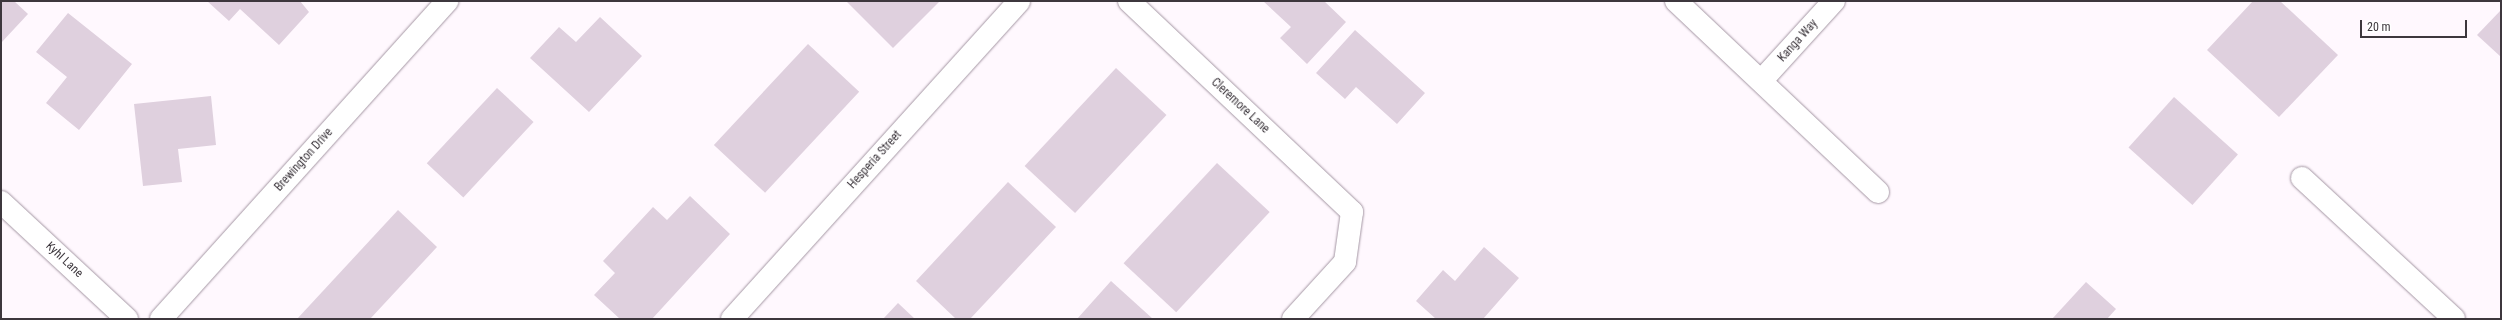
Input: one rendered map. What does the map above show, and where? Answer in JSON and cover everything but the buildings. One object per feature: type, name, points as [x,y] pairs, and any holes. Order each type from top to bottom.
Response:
[{"type":"street","name":"Brewington Drive","points":[[161,319],[447,1]]},
{"type":"street","name":"Hesperia Street","points":[[732,319],[1019,1]]},
{"type":"street","name":"Cleremore Lane","points":[[1129,1],[1352,212],[1346,262],[1293,319]]},
{"type":"street","points":[[1676,1],[1762,80],[1878,192]]},
{"type":"street","name":"Kanga Way","points":[[1762,80],[1834,1]]},
{"type":"street","points":[[2302,178],[2454,319]]},
{"type":"street","name":"Kyhl Lane","points":[[1,202],[128,319]]}]
